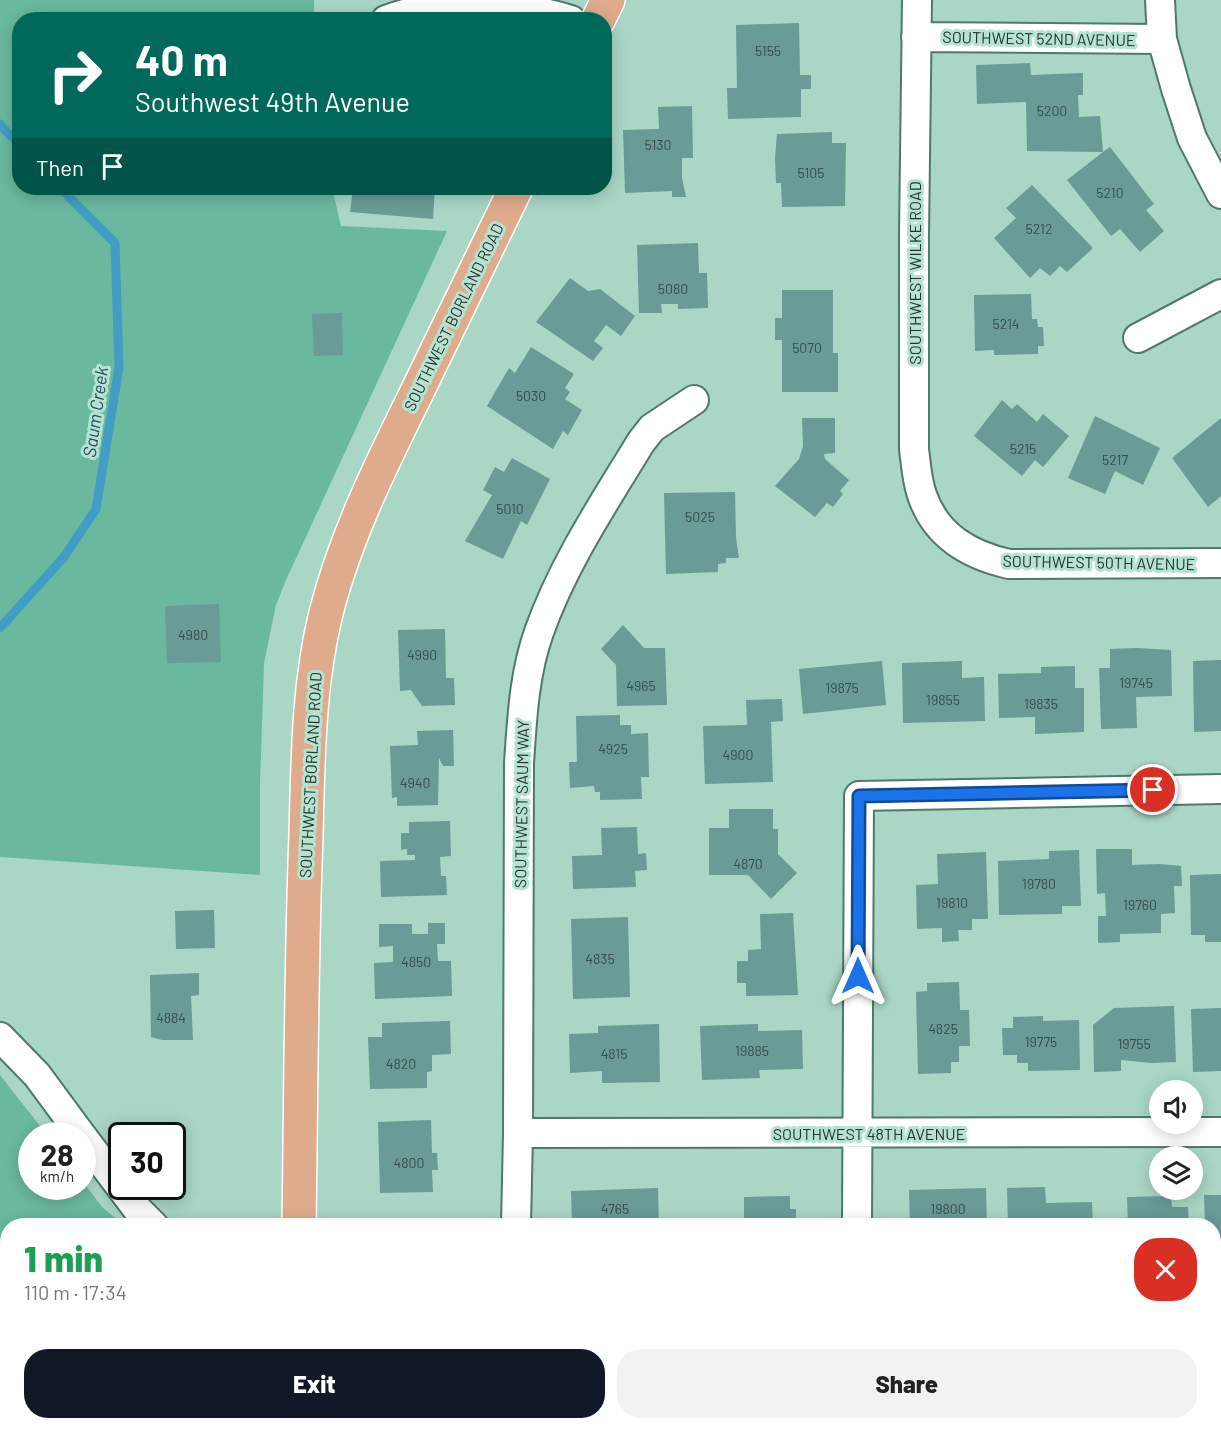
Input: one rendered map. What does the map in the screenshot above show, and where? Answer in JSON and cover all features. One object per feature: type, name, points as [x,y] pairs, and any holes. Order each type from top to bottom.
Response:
[{"type":"main road","name":"SOUTHWEST BORLAND ROAD","points":[[299,1218],[304,868],[308,773],[311,706],[326,614],[342,560],[363,507],[513,195]]},
{"type":"street","name":"SOUTHWEST WILKE ROAD","points":[[917,0],[914,449],[922,496],[939,527],[948,536]]},
{"type":"street","points":[[1160,0],[1162,39],[1192,138],[1221,194]]},
{"type":"street","points":[[406,12],[418,7],[442,12],[480,2],[546,12]]},
{"type":"street","name":"SOUTHWEST 52ND AVENUE","points":[[916,37],[1162,39]]},
{"type":"street","points":[[1138,338],[1221,294]]},
{"type":"street","name":"SOUTHWEST SAUM WAY","points":[[516,1218],[519,763],[523,711],[530,667],[538,633],[571,558],[640,442],[652,428],[694,400]]},
{"type":"street","name":"SOUTHWEST 50TH AVENUE","points":[[948,536],[983,557],[1009,564],[1221,563]]},
{"type":"street","points":[[857,1218],[859,796],[1221,789]]},
{"type":"street","points":[[0,1037],[37,1075],[72,1122]]},
{"type":"street","name":"SOUTHWEST 48TH AVENUE","points":[[518,1133],[1221,1132]]},
{"type":"street","points":[[96,1154],[146,1218]]},
{"type":"green space","points":[[0,0],[314,0],[314,12],[12,12],[12,195],[334,195],[341,226],[447,231],[276,605],[264,663],[260,875],[0,857]]},
{"type":"green space","points":[[0,1075],[37,1122],[18,1122],[18,1200],[96,1199],[115,1218],[0,1218]]},
{"type":"building","points":[[799,23],[800,75],[811,75],[811,89],[801,89],[801,117],[728,119],[727,88],[737,88],[736,25]]},
{"type":"building","points":[[1030,63],[1031,75],[1083,73],[1083,95],[1078,95],[1079,117],[1100,116],[1103,152],[1027,151],[1026,102],[977,104],[976,65]]},
{"type":"building","points":[[692,106],[693,158],[682,158],[682,178],[686,197],[672,197],[672,191],[625,193],[623,130],[659,129],[658,107]]},
{"type":"building","points":[[832,132],[832,143],[846,143],[845,206],[782,207],[781,183],[776,183],[777,134]]},
{"type":"building","points":[[1110,147],[1154,204],[1146,210],[1164,231],[1140,252],[1120,229],[1111,236],[1067,180]]},
{"type":"building","points":[[1032,185],[1093,248],[1067,272],[1060,266],[1050,276],[1040,268],[1030,278],[994,238],[1016,218],[1006,208]]},
{"type":"building","points":[[352,195],[435,195],[433,219],[350,212]]},
{"type":"building","points":[[698,243],[699,273],[707,273],[708,308],[678,309],[678,304],[661,304],[662,313],[639,313],[637,245]]},
{"type":"building","points":[[570,278],[588,291],[600,289],[635,316],[621,336],[606,325],[594,341],[603,348],[593,361],[536,322]]},
{"type":"building","points":[[782,290],[833,290],[833,353],[838,353],[838,392],[782,392],[782,340],[775,340],[775,318],[782,318]]},
{"type":"building","points":[[1031,294],[1032,319],[1037,319],[1038,327],[1043,327],[1044,346],[1038,346],[1038,354],[994,355],[994,350],[975,351],[974,295]]},
{"type":"building","points":[[342,313],[343,355],[314,356],[312,314]]},
{"type":"building","points":[[531,347],[574,374],[565,388],[570,392],[565,399],[582,410],[568,435],[563,431],[553,449],[487,406],[509,368],[515,373]]},
{"type":"building","points":[[1002,400],[1012,409],[1017,404],[1037,422],[1043,414],[1069,436],[1043,467],[1035,460],[1022,476],[974,436]]},
{"type":"building","points":[[1095,416],[1160,448],[1143,485],[1115,471],[1105,494],[1068,478]]},
{"type":"building","points":[[802,418],[835,418],[835,453],[824,454],[825,459],[849,480],[840,491],[843,494],[833,507],[827,503],[815,517],[775,486],[799,459],[803,446]]},
{"type":"building","points":[[1221,418],[1221,496],[1208,507],[1172,458]]},
{"type":"building","points":[[512,458],[550,479],[527,525],[521,521],[503,559],[465,541],[492,495],[483,490],[495,467],[504,472]]},
{"type":"building","points":[[735,492],[739,558],[726,558],[726,563],[718,564],[718,572],[666,574],[664,493]]},
{"type":"building","points":[[219,604],[221,662],[167,663],[165,606]]},
{"type":"building","points":[[623,625],[644,648],[665,648],[667,705],[617,706],[616,665],[601,649]]},
{"type":"building","points":[[445,629],[446,678],[454,678],[455,705],[422,706],[411,690],[400,691],[398,630]]},
{"type":"building","points":[[1110,649],[1171,650],[1172,696],[1136,697],[1137,728],[1101,729],[1099,668],[1110,668]]},
{"type":"building","points":[[1221,660],[1221,731],[1194,732],[1193,661]]},
{"type":"building","points":[[882,661],[886,705],[803,714],[799,669]]},
{"type":"building","points":[[962,661],[962,678],[984,677],[985,721],[903,723],[902,663]]},
{"type":"building","points":[[1075,666],[1075,688],[1084,688],[1084,732],[1035,734],[1035,717],[999,718],[998,674],[1041,673],[1041,667]]},
{"type":"building","points":[[782,699],[783,721],[771,722],[773,782],[705,784],[703,726],[747,725],[746,700]]},
{"type":"building","points":[[620,715],[620,725],[631,725],[631,734],[648,733],[649,777],[641,777],[642,799],[600,800],[600,792],[595,792],[594,786],[570,788],[569,762],[577,762],[576,716]]},
{"type":"building","points":[[453,730],[454,766],[443,766],[439,758],[438,805],[397,806],[397,797],[392,798],[390,746],[418,745],[417,731]]},
{"type":"building","points":[[729,809],[773,809],[773,829],[778,829],[778,854],[797,873],[771,899],[748,875],[709,875],[709,828],[729,828]]},
{"type":"building","points":[[450,821],[451,856],[440,857],[441,876],[446,876],[447,895],[381,897],[380,861],[415,860],[415,855],[407,855],[407,849],[401,850],[401,833],[409,833],[409,822]]},
{"type":"building","points":[[637,827],[638,854],[646,853],[647,870],[635,871],[636,887],[573,889],[572,856],[602,855],[601,828]]},
{"type":"building","points":[[1096,849],[1132,849],[1132,865],[1181,866],[1182,886],[1174,886],[1175,913],[1161,914],[1161,933],[1120,934],[1120,942],[1098,943],[1098,916],[1106,916],[1105,893],[1097,894]]},
{"type":"building","points":[[1079,850],[1081,906],[1062,906],[1062,914],[999,915],[998,861],[1049,859],[1049,851]]},
{"type":"building","points":[[986,852],[988,919],[972,919],[972,930],[958,930],[959,941],[942,942],[942,928],[917,929],[916,885],[938,884],[937,854]]},
{"type":"building","points":[[1221,874],[1221,942],[1205,942],[1205,935],[1191,935],[1190,875]]},
{"type":"building","points":[[214,910],[215,948],[176,949],[175,911]]},
{"type":"building","points":[[793,913],[798,995],[746,996],[746,983],[737,983],[737,961],[748,961],[748,950],[761,949],[760,914]]},
{"type":"building","points":[[628,917],[630,997],[573,999],[571,919]]},
{"type":"building","points":[[428,923],[445,923],[445,944],[437,944],[438,961],[451,961],[452,996],[375,999],[374,963],[393,962],[393,946],[379,947],[379,924],[412,924],[412,934],[428,934]]},
{"type":"building","points":[[199,973],[199,995],[191,996],[193,1040],[162,1040],[151,1037],[150,975]]},
{"type":"building","points":[[959,982],[960,1010],[969,1010],[970,1046],[959,1046],[959,1062],[951,1062],[951,1073],[918,1074],[916,992],[927,991],[927,983]]},
{"type":"building","points":[[1174,1006],[1176,1062],[1151,1063],[1121,1060],[1121,1071],[1094,1072],[1093,1025],[1114,1008]]},
{"type":"building","points":[[1221,1008],[1221,1071],[1193,1072],[1191,1009]]},
{"type":"building","points":[[1043,1016],[1043,1021],[1079,1020],[1080,1070],[1028,1071],[1028,1063],[1017,1063],[1017,1055],[1003,1055],[1002,1028],[1013,1028],[1013,1017]]},
{"type":"building","points":[[450,1021],[451,1054],[432,1055],[432,1071],[427,1072],[427,1088],[370,1089],[368,1037],[382,1037],[382,1023]]},
{"type":"building","points":[[659,1024],[660,1082],[602,1083],[602,1071],[570,1073],[569,1034],[598,1033],[598,1026]]},
{"type":"building","points":[[758,1024],[758,1031],[802,1030],[803,1069],[759,1070],[760,1078],[702,1080],[700,1026]]},
{"type":"building","points":[[431,1120],[432,1153],[437,1153],[438,1170],[432,1170],[433,1192],[380,1193],[378,1122]]},
{"type":"building","points":[[1045,1187],[1046,1203],[1092,1202],[1093,1218],[1008,1218],[1007,1188]]},
{"type":"building","points":[[658,1188],[659,1218],[572,1218],[571,1191]]},
{"type":"building","points":[[986,1188],[987,1218],[910,1218],[909,1190]]},
{"type":"building","points":[[1204,1195],[1221,1195],[1221,1218],[1205,1218]]},
{"type":"building","points":[[790,1196],[790,1209],[796,1209],[796,1218],[744,1218],[744,1197]]},
{"type":"building","points":[[1149,1196],[1149,1200],[1171,1200],[1172,1207],[1188,1207],[1189,1218],[1128,1218],[1127,1197]]},
{"type":"waterway","name":"Saum Creek","points":[[0,124],[12,137]]},
{"type":"waterway","name":"Saum Creek","points":[[0,628],[64,557],[96,509],[119,367],[115,243],[67,195]]},
{"type":"route","points":[[858,976],[859,796],[1153,790]]}]
